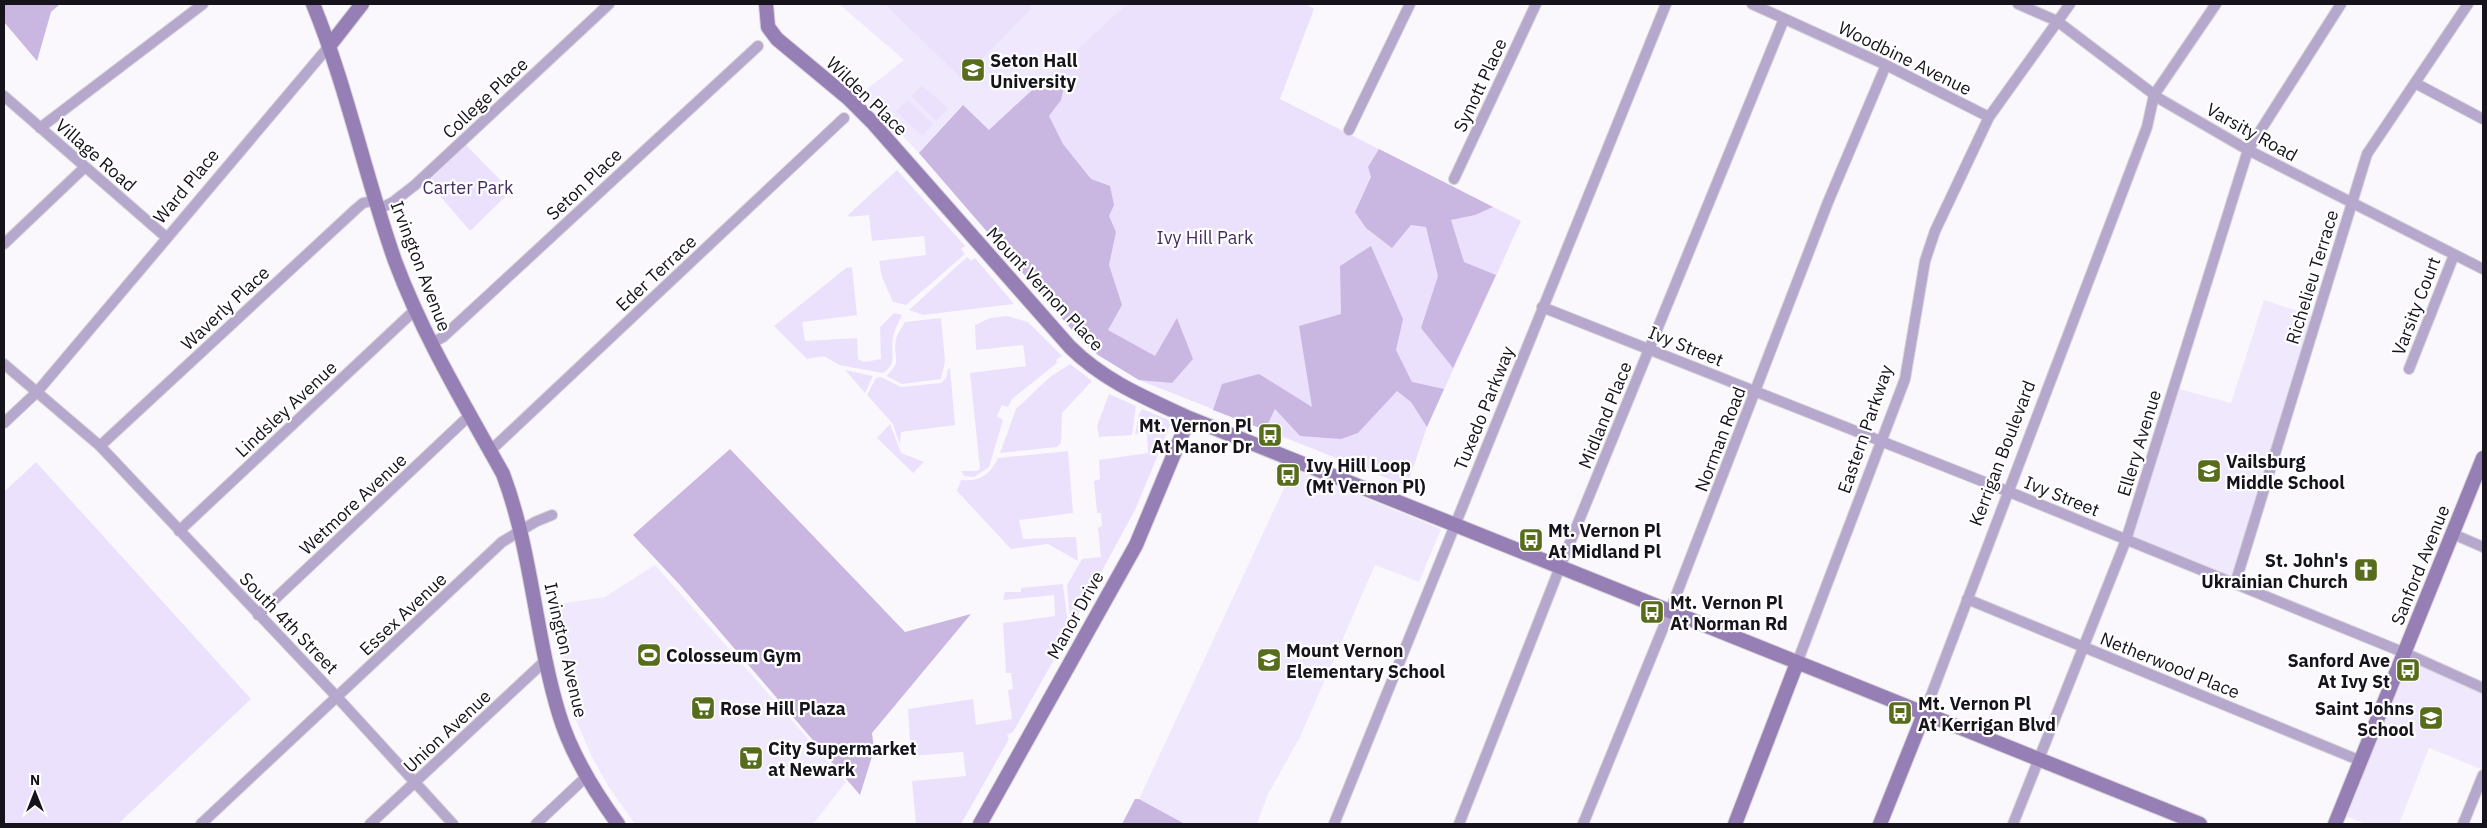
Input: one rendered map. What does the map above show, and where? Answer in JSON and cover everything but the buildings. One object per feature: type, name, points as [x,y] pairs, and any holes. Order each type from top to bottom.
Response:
[{"type":"street","points":[[40,128],[203,4]]},
{"type":"street","name":"Irvington Avenue","points":[[313,4],[330,45],[377,204],[396,262],[415,310],[430,344],[490,451],[510,493],[534,592],[546,660],[559,714],[587,776],[618,824]]},
{"type":"street","name":"Ward Place","points":[[4,424],[38,392],[330,45],[362,4]]},
{"type":"street","name":"College Place","points":[[377,204],[394,202],[415,185],[609,4]]},
{"type":"street","name":"Wilden Place","points":[[766,4],[768,27],[777,39],[848,98],[952,214]]},
{"type":"street","points":[[1349,130],[1410,4]]},
{"type":"street","name":"Synott Place","points":[[1454,179],[1536,4]]},
{"type":"street","name":"Tuxedo Parkway","points":[[1334,824],[1666,4]]},
{"type":"street","name":"Woodbine Avenue","points":[[1752,4],[1886,65],[1989,117]]},
{"type":"street","name":"Varsity Road","points":[[2018,4],[2057,21],[2154,95],[2248,150],[2351,204],[2483,269]]},
{"type":"street","name":"Eastern Parkway","points":[[1735,824],[1904,380],[1926,261],[1935,231],[1989,117],[2070,4]]},
{"type":"street","points":[[2154,95],[2216,4]]},
{"type":"street","name":"Ellery Avenue","points":[[2013,824],[2126,540],[2248,150],[2341,4]]},
{"type":"street","name":"Richelieu Terrace","points":[[2235,584],[2367,154],[2468,4]]},
{"type":"street","name":"Midland Place","points":[[1459,824],[1560,567],[1784,19]]},
{"type":"street","name":"Seton Place","points":[[430,344],[443,337],[758,46]]},
{"type":"street","name":"Norman Road","points":[[1584,824],[1756,392],[1828,202],[1886,65]]},
{"type":"street","points":[[2414,83],[2483,119]]},
{"type":"street","name":"Kerrigan Boulevard","points":[[1880,824],[1924,714],[2007,491],[2147,127],[2154,95]]},
{"type":"street","name":"Village Road","points":[[4,96],[167,238]]},
{"type":"street","name":"Eder Terrace","points":[[490,451],[844,118]]},
{"type":"street","points":[[4,244],[85,167]]},
{"type":"street","name":"Waverly Place","points":[[100,446],[356,209],[363,203],[377,204]]},
{"type":"street","name":"Mount Vernon Place","points":[[952,214],[1085,362],[1116,383],[1189,418],[2200,824]]},
{"type":"street","name":"Varsity Court","points":[[2409,369],[2454,255]]},
{"type":"street","name":"Ivy Street","points":[[1542,307],[2007,491],[2404,653],[2483,688]]},
{"type":"street","name":"Lindsley Avenue","points":[[179,531],[415,310]]},
{"type":"street","name":"South 4th Street","points":[[4,364],[100,446],[258,615],[338,697],[453,824]]},
{"type":"street","name":"Wetmore Avenue","points":[[258,615],[469,416]]},
{"type":"street","name":"Manor Drive","points":[[980,824],[1136,544],[1189,418]]},
{"type":"street","name":"Sanford Avenue","points":[[2335,824],[2483,458]]},
{"type":"street","points":[[519,531],[552,515]]},
{"type":"street","name":"Essex Avenue","points":[[201,824],[502,542],[519,531]]},
{"type":"street","points":[[2452,534],[2483,547]]},
{"type":"street","name":"Netherwood Place","points":[[1967,599],[2361,761]]},
{"type":"street","name":"Union Avenue","points":[[370,824],[546,660]]},
{"type":"street","points":[[2463,824],[2483,774]]},
{"type":"street","points":[[536,824],[587,776]]},
{"type":"shaded area","points":[[4,4],[60,4],[51,12],[37,61],[4,22]]},
{"type":"shaded area","name":"Seton Hall University","points":[[839,4],[1127,4],[989,131],[962,105],[919,153],[862,93],[904,60]]},
{"type":"shaded area","points":[[1044,79],[1065,82],[1061,100],[1049,116],[1063,144],[1091,179],[1110,186],[1114,205],[1109,216],[1116,232],[1109,265],[1122,305],[1108,330],[1155,356],[1177,318],[1193,359],[1172,383],[1139,380],[1098,355],[1079,338],[919,153],[963,105],[989,130]]},
{"type":"shaded area","points":[[1379,149],[1493,207],[1475,215],[1451,220],[1464,262],[1496,275],[1453,368],[1421,328],[1438,276],[1426,227],[1411,225],[1392,248],[1366,228],[1355,212],[1371,177],[1368,167]]},
{"type":"shaded area","points":[[1371,246],[1403,319],[1396,350],[1412,382],[1444,389],[1427,427],[1411,402],[1397,391],[1358,433],[1341,439],[1300,436],[1275,409],[1265,430],[1213,410],[1222,384],[1259,374],[1312,407],[1299,326],[1341,314],[1340,266]]},
{"type":"shaded area","name":"Vailsburg Middle School","points":[[2264,300],[2314,316],[2232,583],[2131,538],[2176,388],[2231,403]]},
{"type":"shaded area","points":[[730,449],[905,632],[971,614],[872,733],[874,750],[860,795],[679,584],[633,535]]},
{"type":"shaded area","name":"Mount Vernon Elementary School","points":[[1293,469],[1441,529],[1419,582],[1375,565],[1300,737],[1268,794],[1257,824],[1185,824],[1139,799]]},
{"type":"shaded area","points":[[655,565],[846,782],[813,824],[635,824],[610,789],[592,757],[575,718],[552,605],[605,597]]},
{"type":"shaded area","name":"Saint Johns School","points":[[2405,654],[2483,688],[2483,770],[2429,748],[2399,824],[2366,824],[2340,814]]},
{"type":"shaded area","points":[[1135,799],[1139,799],[1185,824],[1122,824]]},
{"type":"green space","points":[[885,4],[1028,4],[1032,8],[962,79]]},
{"type":"green space","name":"Ivy Hill Park","points":[[1127,4],[1306,4],[1314,9],[1280,99],[1521,221],[1427,427],[1407,486],[1139,380],[1098,355],[1079,338],[919,153],[963,105],[989,130]]},
{"type":"green space","points":[[922,85],[948,109],[936,121],[911,96]]},
{"type":"green space","points":[[908,100],[933,124],[922,136],[896,111]]},
{"type":"green space","name":"Carter Park","points":[[466,145],[511,191],[470,231],[428,182]]},
{"type":"green space","points":[[897,170],[965,246],[961,249],[965,254],[906,305],[893,302],[882,277],[879,261],[926,255],[924,236],[872,241],[869,215],[849,217],[848,215]]},
{"type":"green space","points":[[967,257],[971,261],[975,258],[1014,304],[923,315],[909,310]]},
{"type":"green space","points":[[852,267],[857,315],[802,322],[805,341],[857,338],[858,359],[864,362],[881,359],[880,327],[894,313],[902,315],[895,329],[892,343],[892,362],[888,370],[883,373],[839,365],[824,356],[807,359],[774,326],[846,268]]},
{"type":"green space","points":[[1007,316],[1028,322],[1062,356],[1056,360],[1057,363],[1012,399],[1008,407],[1002,405],[997,416],[1003,420],[989,467],[974,477],[964,476],[961,471],[976,471],[980,469],[970,373],[1026,366],[1023,345],[976,350],[975,325],[990,318]]},
{"type":"green space","points":[[941,318],[945,361],[941,379],[902,384],[886,376],[895,366],[896,340],[905,322]]},
{"type":"green space","points":[[1070,364],[1092,381],[1062,413],[1061,443],[1057,447],[1000,453],[1016,409],[1050,377]]},
{"type":"green space","points":[[950,368],[955,425],[901,432],[900,445],[893,424],[867,395],[876,378],[881,377],[901,387],[941,383],[946,378]]},
{"type":"green space","points":[[845,370],[873,376],[865,393]]},
{"type":"green space","points":[[1109,394],[1136,406],[1132,435],[1099,437],[1097,426]]},
{"type":"green space","points":[[1142,409],[1169,420],[1171,423],[1135,510],[1074,622],[1070,621],[1067,585],[1082,559],[1101,557],[1098,528],[1102,526],[1101,513],[1097,513],[1094,481],[1100,479],[1099,460],[1148,453],[1147,433],[1135,434],[1139,414]]},
{"type":"green space","points":[[890,424],[901,453],[924,462],[913,473],[877,438]]},
{"type":"green space","points":[[1068,451],[1073,513],[1019,520],[1023,539],[1076,537],[1078,561],[1048,544],[1011,549],[957,491],[961,480],[974,480],[984,476],[992,469],[998,458]]},
{"type":"green space","points":[[36,462],[251,699],[118,824],[4,824],[4,492]]},
{"type":"green space","points":[[1063,584],[1069,633],[1013,732],[1007,735],[1009,739],[961,824],[916,824],[912,781],[966,776],[963,752],[911,756],[908,709],[973,699],[976,725],[1012,719],[1008,690],[1013,689],[1011,673],[1006,673],[1003,623],[1055,616],[1054,595],[1003,600],[1005,592],[1021,592],[1021,588]]},
{"type":"place","name":"Seton Hall University","points":[[973,70]]},
{"type":"place","name":"Mt. Vernon Pl At Manor Dr","points":[[1270,435]]},
{"type":"place","name":"Vailsburg Middle School","points":[[2209,471]]},
{"type":"place","name":"Ivy Hill Loop (Mt Vernon Pl)","points":[[1288,475]]},
{"type":"place","name":"Mt. Vernon Pl At Midland Pl","points":[[1531,540]]},
{"type":"place","name":"St. John's Ukrainian Church","points":[[2366,570]]},
{"type":"place","name":"Mt. Vernon Pl At Norman Rd","points":[[1652,612]]},
{"type":"place","name":"Colosseum Gym","points":[[649,655]]},
{"type":"place","name":"Mount Vernon Elementary School","points":[[1269,660]]},
{"type":"place","name":"Sanford Ave At Ivy St","points":[[2408,670]]},
{"type":"place","name":"Rose Hill Plaza","points":[[703,708]]},
{"type":"place","name":"Mt. Vernon Pl At Kerrigan Blvd","points":[[1900,713]]},
{"type":"place","name":"Saint Johns School","points":[[2431,718]]},
{"type":"place","name":"City Supermarket at Newark","points":[[751,758]]}]
